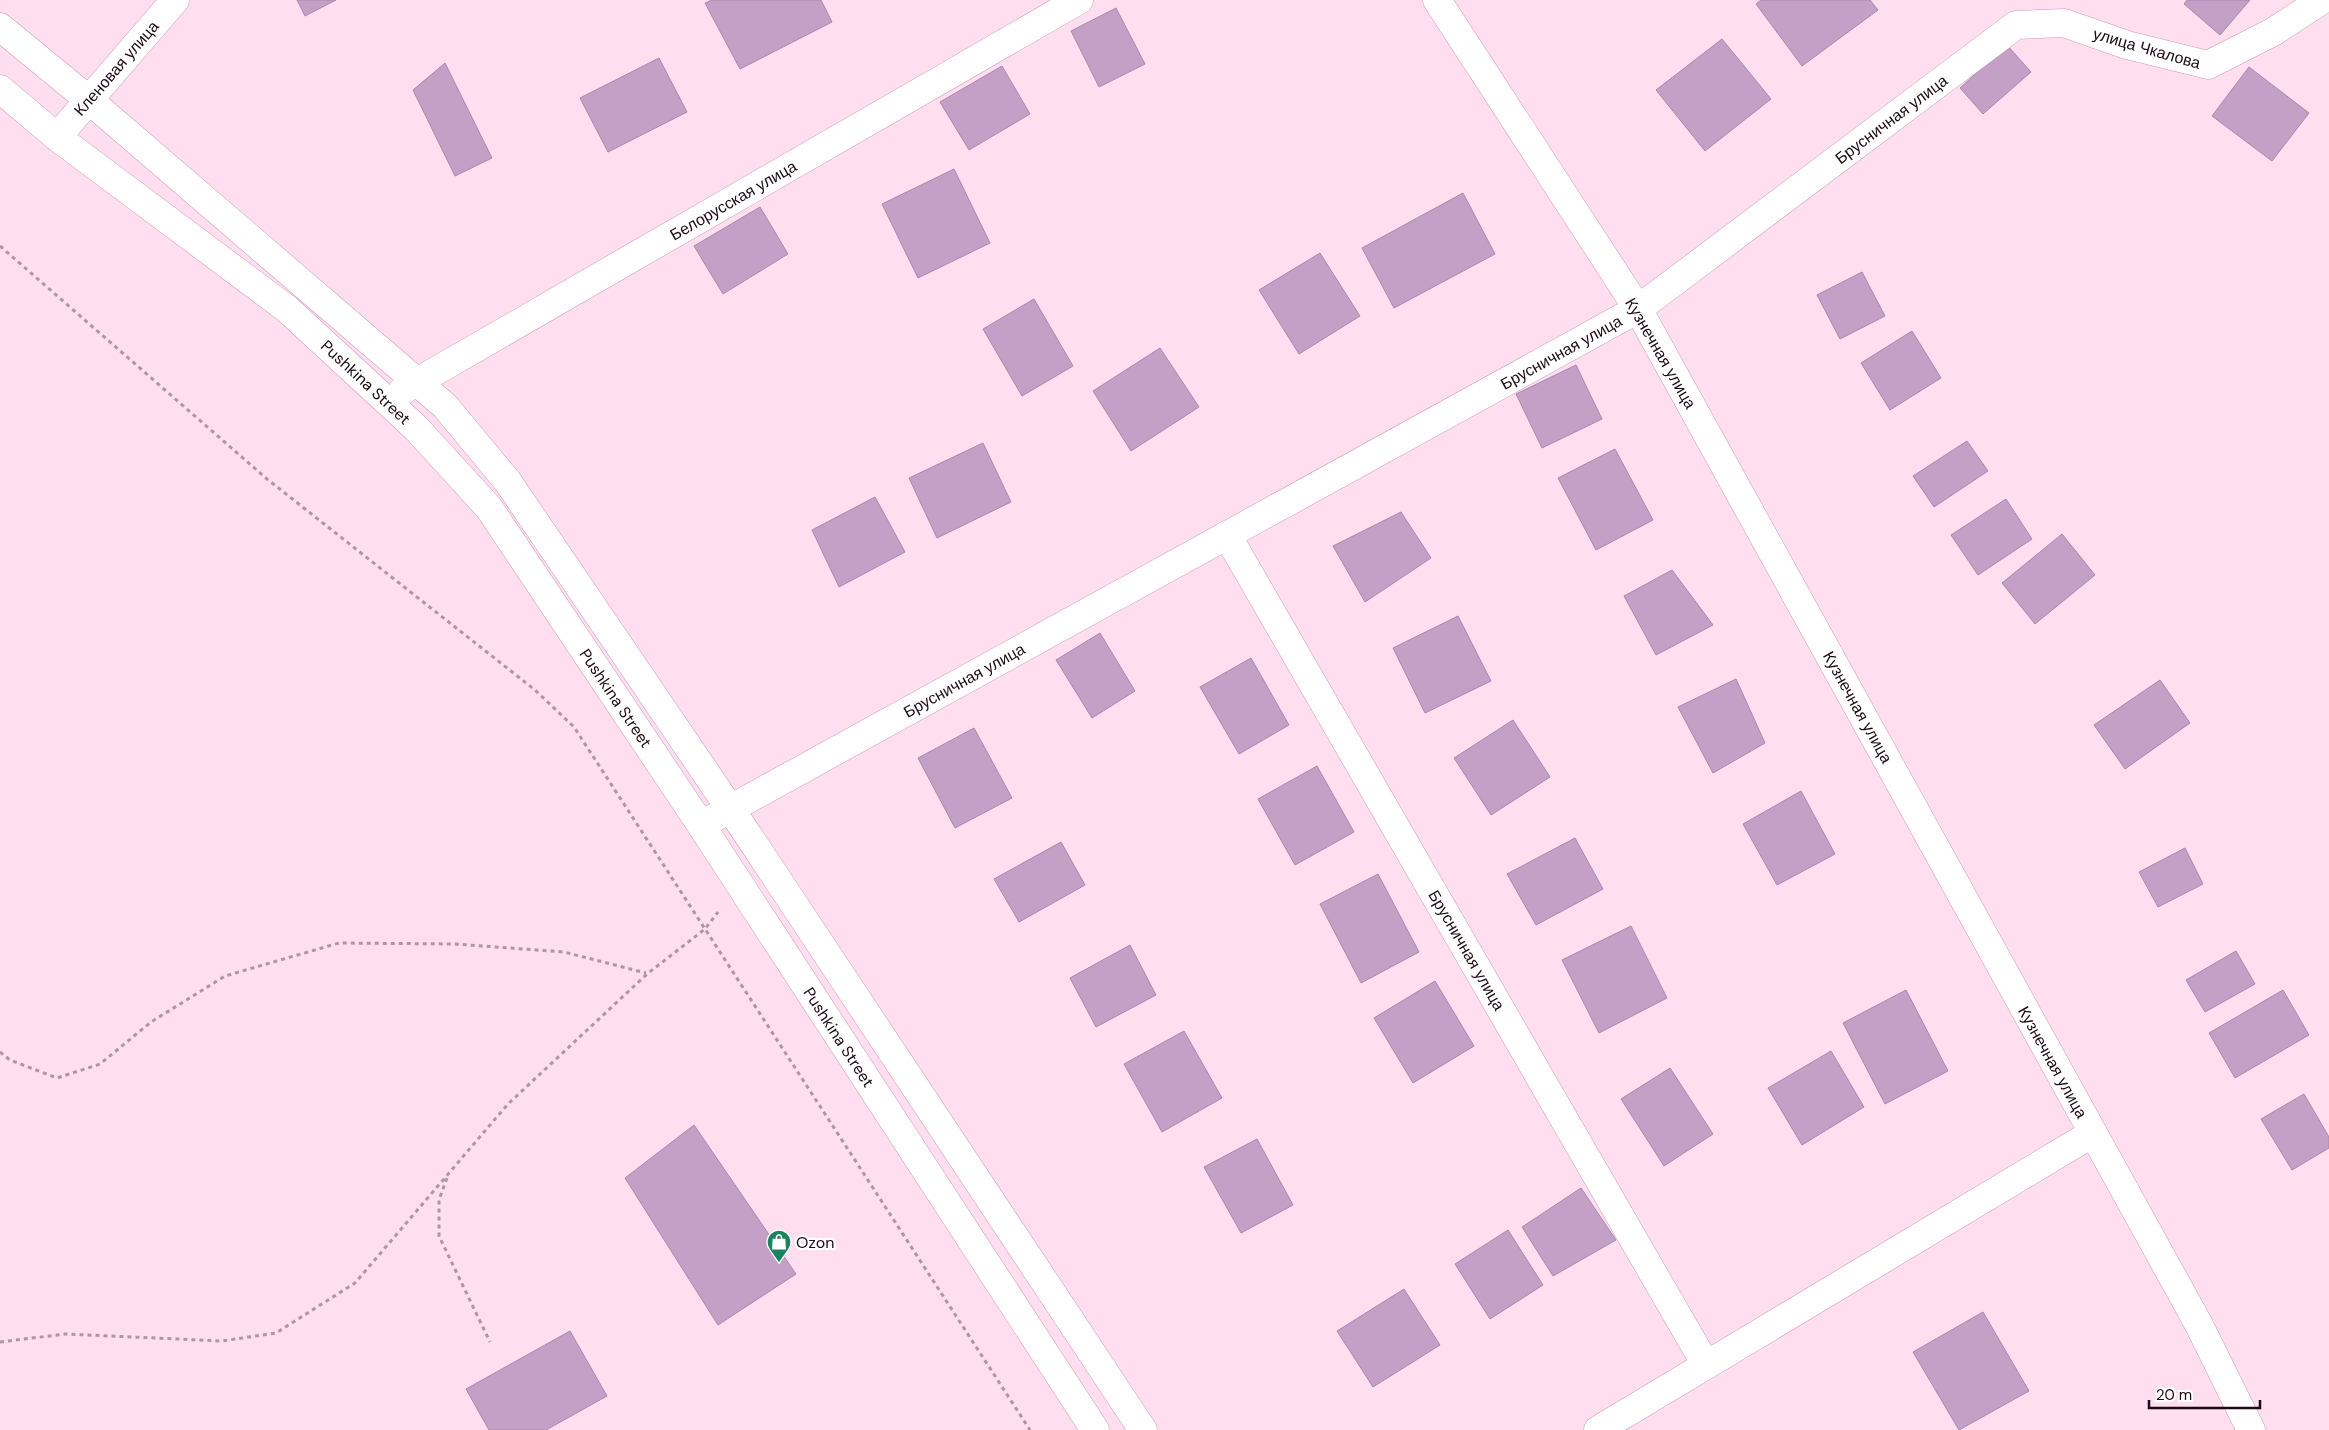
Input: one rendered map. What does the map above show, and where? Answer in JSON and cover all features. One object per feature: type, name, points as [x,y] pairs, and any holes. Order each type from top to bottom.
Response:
[{"type":"street","name":"Кленовая улица","points":[[57,137],[176,0]]},
{"type":"street","name":"Белорусская улица","points":[[386,400],[1080,0]]},
{"type":"street","name":"Кузнечная улица","points":[[1437,0],[1638,310],[2198,1323],[2251,1430]]},
{"type":"street","name":"улица Чкалова","points":[[2016,25],[2064,23],[2128,45],[2208,65],[2273,32],[2322,0]]},
{"type":"street","name":"Брусничная улица","points":[[701,825],[1638,310],[2016,25]]},
{"type":"street","points":[[0,27],[90,100],[445,406],[508,482],[730,808],[1144,1430]]},
{"type":"street","name":"Pushkina Street","points":[[0,89],[57,137],[287,309],[416,428],[489,508],[740,884],[1095,1430]]},
{"type":"street","name":"Брусничная улица","points":[[1227,535],[1706,1365]]},
{"type":"street","points":[[1598,1430],[2093,1133]]},
{"type":"path","points":[[0,246],[267,479],[535,690],[574,727],[1030,1430]]},
{"type":"path","points":[[0,1342],[65,1334],[222,1341],[276,1333],[354,1283],[508,1104],[647,974],[705,929],[740,884]]},
{"type":"path","points":[[0,1052],[10,1060],[56,1078],[100,1064],[151,1022],[225,976],[339,943],[455,944],[564,952],[647,974]]},
{"type":"path","points":[[448,1175],[439,1200],[439,1236],[490,1342]]},
{"type":"building","points":[[297,0],[336,0],[305,16]]},
{"type":"building","points":[[712,0],[821,0],[832,22],[740,69],[705,3]]},
{"type":"building","points":[[1761,0],[1870,0],[1878,10],[1802,66],[1756,4]]},
{"type":"building","points":[[2187,0],[2250,0],[2220,35],[2184,4]]},
{"type":"building","points":[[1116,8],[1145,64],[1099,87],[1071,31]]},
{"type":"building","points":[[1722,39],[1771,99],[1705,151],[1656,90]]},
{"type":"building","points":[[2007,45],[2031,72],[1983,114],[1960,88]]},
{"type":"building","points":[[659,58],[687,112],[608,152],[580,98]]},
{"type":"building","points":[[445,63],[492,158],[455,176],[413,90]]},
{"type":"building","points":[[1002,66],[1030,114],[969,150],[940,102]]},
{"type":"building","points":[[2249,67],[2309,113],[2272,161],[2212,116]]},
{"type":"building","points":[[954,169],[990,243],[918,278],[882,204]]},
{"type":"building","points":[[1463,193],[1495,254],[1394,308],[1362,248]]},
{"type":"building","points":[[760,207],[788,254],[723,294],[694,246]]},
{"type":"building","points":[[1320,253],[1360,316],[1299,354],[1259,290]]},
{"type":"building","points":[[1862,272],[1885,316],[1840,339],[1817,295]]},
{"type":"building","points":[[1034,299],[1073,366],[1022,396],[983,329]]},
{"type":"building","points":[[1912,331],[1941,378],[1890,410],[1861,363]]},
{"type":"building","points":[[1160,348],[1199,407],[1131,451],[1093,391]]},
{"type":"building","points":[[1576,365],[1602,419],[1542,448],[1516,394]]},
{"type":"building","points":[[1967,441],[1988,471],[1934,507],[1913,476]]},
{"type":"building","points":[[983,443],[1011,502],[937,538],[909,478]]},
{"type":"building","points":[[1615,449],[1653,520],[1596,550],[1558,478]]},
{"type":"building","points":[[875,497],[905,552],[839,587],[812,530]]},
{"type":"building","points":[[2006,499],[2032,539],[1978,575],[1951,535]]},
{"type":"building","points":[[1401,512],[1431,558],[1365,602],[1333,546]]},
{"type":"building","points":[[2062,534],[2095,575],[2035,624],[2002,583]]},
{"type":"building","points":[[1672,570],[1713,625],[1656,655],[1624,596]]},
{"type":"building","points":[[1458,616],[1491,681],[1425,713],[1393,648]]},
{"type":"building","points":[[1100,633],[1135,691],[1092,718],[1056,660]]},
{"type":"building","points":[[1251,658],[1289,725],[1239,754],[1200,687]]},
{"type":"building","points":[[1736,679],[1765,743],[1713,773],[1678,707]]},
{"type":"building","points":[[2160,680],[2190,723],[2125,769],[2094,725]]},
{"type":"building","points":[[1513,720],[1550,777],[1491,815],[1454,758]]},
{"type":"building","points":[[974,728],[1012,798],[955,828],[918,758]]},
{"type":"building","points":[[1317,766],[1354,832],[1295,865],[1258,799]]},
{"type":"building","points":[[1801,791],[1835,854],[1777,885],[1743,824]]},
{"type":"building","points":[[1575,838],[1603,889],[1536,925],[1507,874]]},
{"type":"building","points":[[1061,842],[1085,885],[1019,922],[994,879]]},
{"type":"building","points":[[2185,848],[2203,884],[2158,907],[2139,872]]},
{"type":"building","points":[[1378,874],[1419,952],[1361,983],[1320,904]]},
{"type":"building","points":[[1631,926],[1667,998],[1599,1033],[1562,960]]},
{"type":"building","points":[[1130,945],[1156,995],[1096,1027],[1070,978]]},
{"type":"building","points":[[2236,951],[2255,984],[2205,1012],[2186,980]]},
{"type":"building","points":[[1435,981],[1474,1046],[1413,1083],[1374,1018]]},
{"type":"building","points":[[1906,990],[1948,1071],[1885,1104],[1843,1023]]},
{"type":"building","points":[[2283,990],[2309,1035],[2235,1078],[2209,1033]]},
{"type":"building","points":[[1184,1031],[1222,1098],[1162,1132],[1124,1064]]},
{"type":"building","points":[[1831,1051],[1864,1107],[1802,1145],[1768,1088]]},
{"type":"building","points":[[1670,1068],[1713,1134],[1664,1166],[1621,1099]]},
{"type":"building","points":[[2304,1094],[2329,1137],[2329,1148],[2292,1170],[2261,1119]]},
{"type":"building","points":[[694,1125],[796,1274],[718,1325],[625,1178]]},
{"type":"building","points":[[1257,1139],[1293,1205],[1241,1233],[1204,1167]]},
{"type":"building","points":[[1581,1188],[1616,1240],[1553,1276],[1522,1227]]},
{"type":"building","points":[[1508,1230],[1543,1285],[1490,1319],[1455,1264]]},
{"type":"building","points":[[1404,1289],[1440,1345],[1373,1387],[1337,1331]]},
{"type":"building","points":[[1983,1312],[2029,1391],[1959,1430],[1913,1352]]},
{"type":"building","points":[[570,1331],[607,1396],[546,1430],[489,1430],[466,1389]]},
{"type":"place","name":"Ozon","points":[[779,1263]]}]
